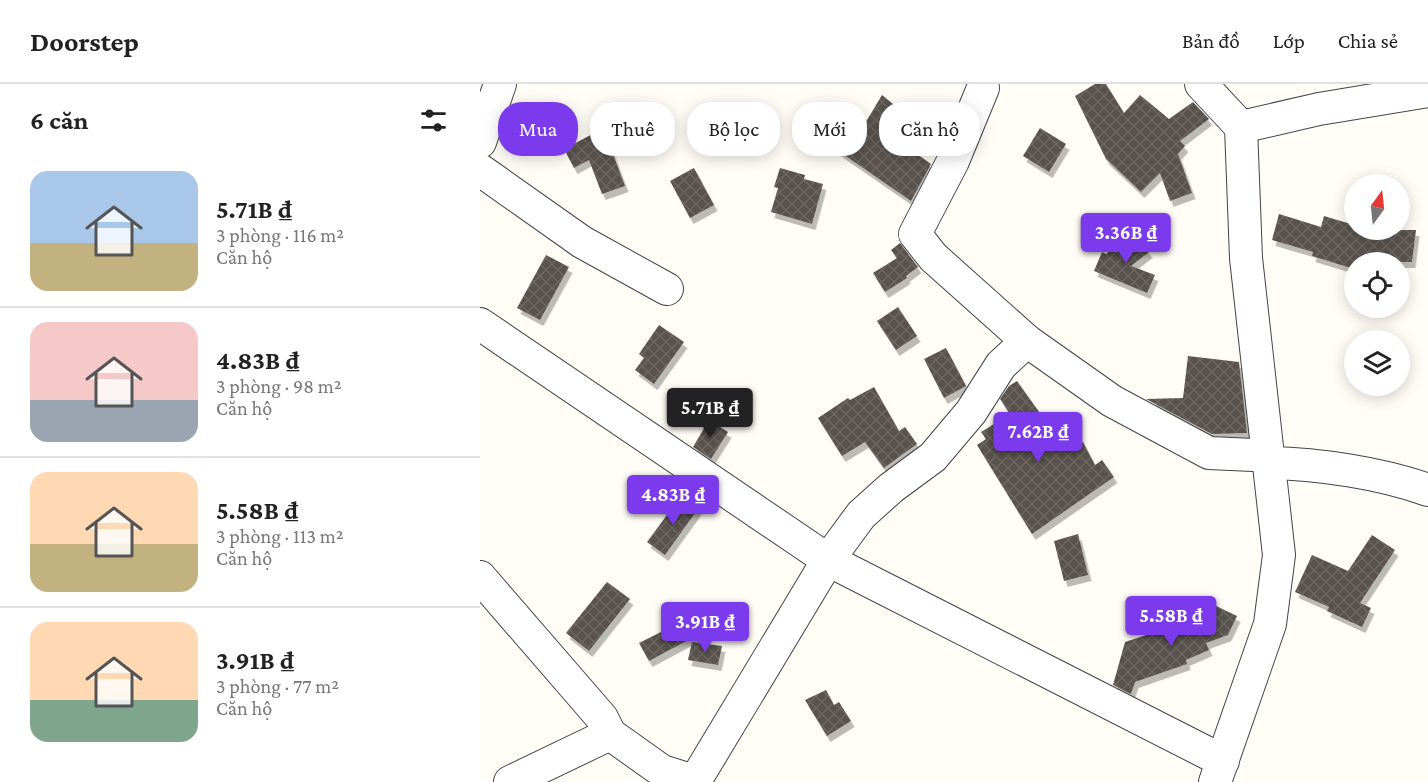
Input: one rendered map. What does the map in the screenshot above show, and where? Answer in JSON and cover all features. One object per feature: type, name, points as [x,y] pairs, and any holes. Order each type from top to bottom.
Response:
[{"type":"street","points":[[480,142],[500,84]]},
{"type":"street","points":[[480,324],[828,560],[1219,771],[1270,624],[1279,555],[1246,258],[1241,127],[1201,84]]},
{"type":"street","points":[[983,88],[953,161],[915,234],[933,257],[1027,340],[1112,401],[1209,453],[1253,455],[1398,479],[1428,490]]},
{"type":"street","points":[[1241,127],[1320,109],[1428,91]]},
{"type":"street","points":[[480,170],[582,242],[667,289]]},
{"type":"street","points":[[480,577],[602,718],[610,734],[662,771],[696,782],[828,560],[861,515],[933,457],[971,412],[1001,365],[1027,340]]},
{"type":"street","points":[[510,782],[610,734]]},
{"type":"building","points":[[1095,84],[1106,84],[1124,113],[1140,95],[1169,119],[1193,102],[1209,119],[1180,141],[1185,146],[1178,154],[1192,193],[1170,201],[1160,173],[1141,192],[1106,159],[1075,96]]},
{"type":"building","points":[[882,95],[891,102],[879,102],[879,156],[920,156],[931,164],[911,201],[846,156],[867,156],[867,120]]},
{"type":"building","points":[[1040,128],[1066,144],[1049,172],[1023,156]]},
{"type":"building","points":[[590,135],[590,156],[614,156],[625,186],[602,194],[589,160],[574,168],[568,156],[578,156],[578,142]]},
{"type":"building","points":[[694,168],[714,205],[690,218],[670,181]]},
{"type":"building","points":[[780,168],[805,175],[804,179],[823,184],[812,224],[771,212],[778,188],[774,187]]},
{"type":"building","points":[[1279,214],[1321,227],[1324,216],[1344,222],[1344,240],[1410,240],[1410,230],[1416,230],[1412,262],[1410,262],[1410,252],[1344,252],[1344,266],[1312,256],[1313,252],[1272,240]]},
{"type":"building","points":[[1133,233],[1149,252],[1131,266],[1155,275],[1147,293],[1094,271],[1102,252],[1106,254]]},
{"type":"building","points":[[900,243],[918,267],[906,276],[907,278],[885,292],[873,273],[897,258],[891,250]]},
{"type":"building","points":[[546,255],[569,267],[540,320],[517,308]]},
{"type":"building","points":[[898,307],[917,336],[896,350],[877,321]]},
{"type":"building","points":[[659,325],[684,342],[654,384],[635,370],[644,358],[639,354]]},
{"type":"building","points":[[946,348],[966,386],[944,398],[924,359]]},
{"type":"building","points":[[1188,356],[1239,362],[1247,433],[1212,434],[1146,399],[1183,398]]},
{"type":"building","points":[[1017,381],[1067,451],[1083,442],[1095,465],[1102,460],[1114,477],[1032,534],[977,445],[986,439],[981,432],[1010,414],[1000,399],[1009,386]]},
{"type":"building","points":[[874,387],[899,431],[905,427],[917,444],[884,468],[865,442],[842,456],[818,418],[848,398],[850,400]]},
{"type":"building","points":[[709,420],[728,432],[711,459],[693,447]]},
{"type":"building","points":[[681,496],[698,509],[665,555],[647,542]]},
{"type":"building","points":[[1078,534],[1088,575],[1064,581],[1054,541]]},
{"type":"building","points":[[1372,535],[1395,550],[1360,603],[1371,608],[1362,627],[1327,611],[1329,607],[1295,592],[1312,555],[1348,571]]},
{"type":"building","points":[[607,582],[630,599],[589,651],[566,633]]},
{"type":"building","points":[[1212,604],[1237,616],[1228,635],[1206,643],[1209,650],[1186,660],[1187,664],[1135,682],[1131,694],[1113,685],[1125,642],[1183,623],[1207,612]]},
{"type":"building","points":[[689,618],[720,623],[649,661],[639,643]]},
{"type":"building","points":[[692,642],[722,646],[718,665],[688,660]]},
{"type":"building","points":[[826,690],[834,705],[839,702],[851,721],[827,736],[805,700]]}]
